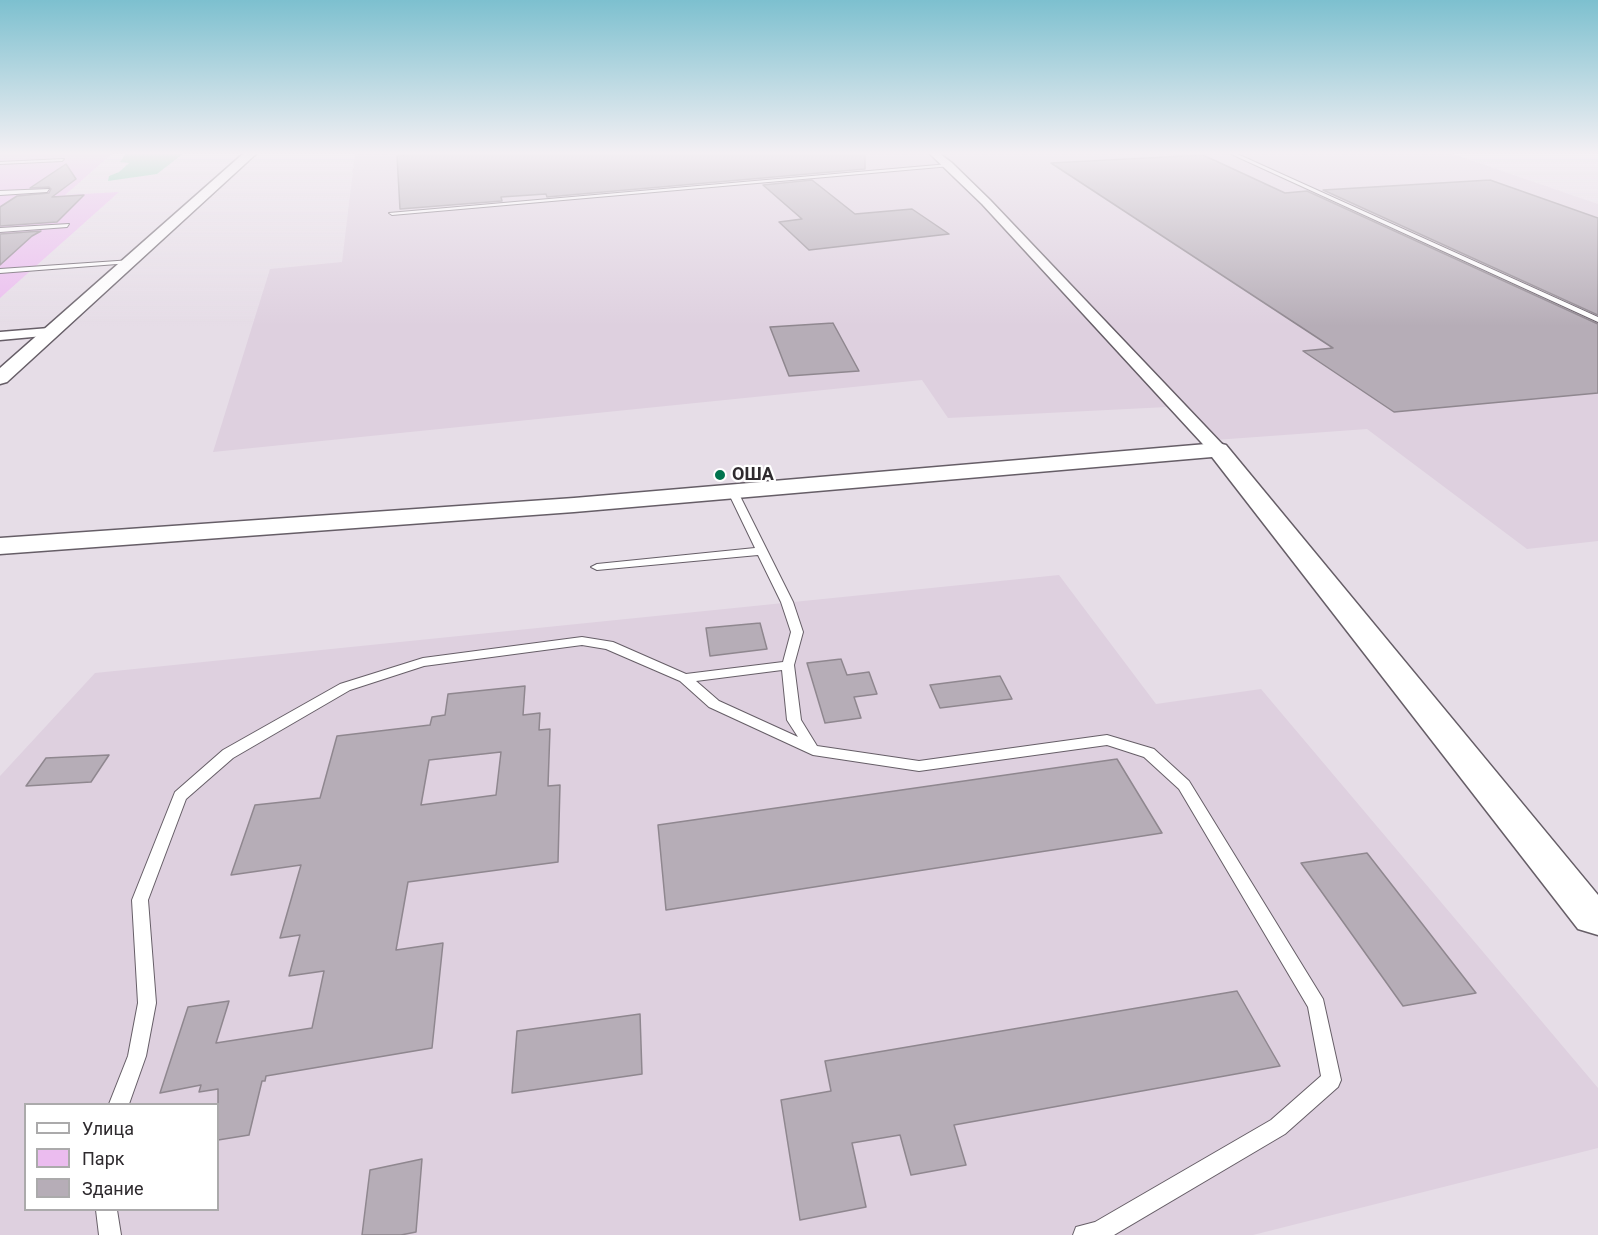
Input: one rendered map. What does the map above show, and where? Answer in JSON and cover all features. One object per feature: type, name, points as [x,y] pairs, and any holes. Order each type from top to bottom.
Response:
[{"type":"street","points":[[0,378],[186,211]]},
{"type":"street","points":[[992,211],[1218,450],[1596,920]]},
{"type":"street","points":[[0,336],[49,332]]},
{"type":"street","points":[[0,546],[732,492],[1218,450]]},
{"type":"lane","points":[[392,213],[419,211]]},
{"type":"lane","points":[[1358,211],[1598,320]]},
{"type":"lane","points":[[0,230],[67,225]]},
{"type":"lane","points":[[0,271],[130,261]]},
{"type":"lane","points":[[732,492],[787,603],[796,632],[788,665],[794,720],[813,750]]},
{"type":"lane","points":[[597,567],[762,551]]},
{"type":"lane","points":[[119,1103],[137,1056],[147,1003],[140,900],[180,796],[228,754],[345,687],[423,662],[582,642],[609,645],[685,678],[714,704],[813,750],[920,766],[1107,740],[1149,753],[1184,785],[1317,1005],[1331,1080],[1278,1126],[1098,1232],[1084,1235]]},
{"type":"lane","points":[[685,678],[788,665]]},
{"type":"lane","points":[[107,1211],[110,1235]]},
{"type":"shaded area","points":[[348,211],[1598,211],[1598,541],[1527,549],[1367,429],[1201,441],[1167,407],[948,418],[922,380],[213,452],[270,269],[342,262]]},
{"type":"shaded area","points":[[1059,575],[1156,704],[1261,689],[1598,1088],[1598,1148],[1253,1235],[0,1235],[0,776],[95,673]]},
{"type":"green space","points":[[0,211],[98,211],[0,298]]},
{"type":"building","points":[[0,211],[68,211],[57,222],[0,226]]},
{"type":"building","points":[[792,211],[851,211],[855,214],[914,211],[949,234],[809,250],[779,222],[802,219]]},
{"type":"building","points":[[1124,211],[1350,211],[1598,324],[1598,393],[1394,412],[1303,351],[1333,348]]},
{"type":"building","points":[[1368,211],[1577,211],[1598,218],[1598,315]]},
{"type":"building","points":[[41,231],[32,236],[0,265],[0,234]]},
{"type":"building","points":[[833,323],[859,371],[789,376],[770,327]]},
{"type":"building","points":[[760,623],[767,649],[710,656],[706,628]]},
{"type":"building","points":[[841,659],[847,675],[869,672],[877,694],[854,697],[861,718],[825,723],[807,663]]},
{"type":"building","points":[[1000,676],[1012,699],[940,708],[930,685]]},
{"type":"building","points":[[525,686],[523,715],[540,713],[539,730],[550,729],[548,786],[560,785],[558,862],[408,882],[396,950],[443,943],[432,1048],[266,1076],[265,1081],[262,1081],[249,1135],[219,1140],[218,1089],[199,1092],[201,1085],[160,1093],[188,1007],[229,1001],[216,1043],[312,1028],[324,971],[289,976],[300,935],[280,938],[301,865],[231,875],[255,805],[320,798],[337,736],[430,725],[432,717],[445,715],[448,694]],"holes":[[[501,752],[496,795],[421,805],[429,760]]]},
{"type":"building","points":[[109,755],[91,782],[26,786],[46,758]]},
{"type":"building","points":[[1117,759],[1162,833],[666,910],[658,825]]},
{"type":"building","points":[[1367,853],[1476,993],[1403,1006],[1301,863]]},
{"type":"building","points":[[1237,991],[1280,1066],[954,1125],[966,1165],[911,1175],[900,1135],[852,1143],[866,1207],[800,1220],[781,1100],[831,1091],[825,1061]]},
{"type":"building","points":[[640,1014],[642,1074],[512,1093],[517,1031]]},
{"type":"building","points":[[422,1159],[416,1232],[401,1235],[362,1235],[370,1170]]},
{"type":"place","name":"ОША","points":[[720,475]]}]
